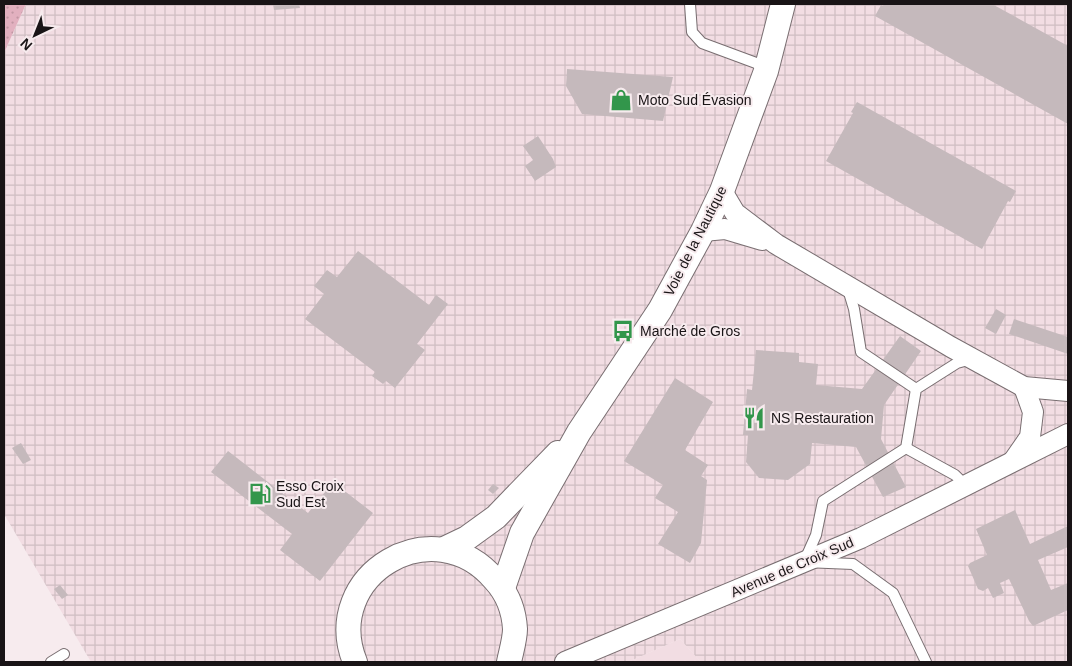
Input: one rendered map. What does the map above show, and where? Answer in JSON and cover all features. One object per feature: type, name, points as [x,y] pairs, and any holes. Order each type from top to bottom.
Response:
[{"type":"street","name":"Voie de la Nautique","points":[[502,588],[522,533],[579,432],[660,310],[722,192],[766,71],[783,4]]},
{"type":"street","points":[[722,192],[735,213],[776,244],[973,359],[1024,387],[1068,391]]},
{"type":"street","points":[[703,231],[725,229],[776,244]]},
{"type":"street","name":"Avenue de Croix Sud","points":[[1013,461],[1030,437],[1032,412],[1024,387]]},
{"type":"street","name":"Voie de la Nautique","points":[[444,549],[467,538],[496,516],[579,432]]},
{"type":"street","name":"Avenue de Croix Sud","points":[[565,662],[861,538],[1068,434]]},
{"type":"street","points":[[355,662],[350,648],[348,622],[359,589],[382,564],[410,551],[444,549],[467,556],[486,569],[502,588],[512,609],[515,629],[509,662]]},
{"type":"lane","points":[[690,4],[692,32],[702,43],[750,60],[766,71]]},
{"type":"lane","points":[[847,286],[854,309],[861,352],[916,389]]},
{"type":"lane","points":[[926,662],[893,593],[854,564],[804,562],[816,535],[823,501],[906,448],[916,389],[957,363],[973,359]]},
{"type":"lane","points":[[906,448],[955,475],[965,485]]},
{"type":"lane","points":[[51,662],[64,654]]},
{"type":"shaded area","points":[[4,4],[26,4],[4,53]]},
{"type":"shaded area","points":[[26,4],[1068,4],[1068,662],[701,662],[680,639],[628,662],[91,662],[4,514],[4,53]]},
{"type":"shaded area","points":[[680,639],[701,662],[628,662]]},
{"type":"building","points":[[273,4],[299,4],[300,8],[274,10]]},
{"type":"building","points":[[884,4],[992,4],[1068,46],[1068,124],[875,16],[881,5],[883,6]]},
{"type":"building","name":"Moto Sud Évasion","points":[[567,69],[673,77],[663,121],[582,114],[566,86]]},
{"type":"building","points":[[857,102],[1016,191],[1010,202],[1008,201],[982,249],[826,161],[853,113],[851,112]]},
{"type":"building","points":[[538,136],[556,167],[535,181],[525,166],[533,160],[523,146]]},
{"type":"building","points":[[358,251],[429,305],[436,295],[448,304],[417,344],[425,350],[395,388],[386,381],[383,384],[372,376],[375,372],[305,319],[324,294],[314,286],[327,270],[337,277]]},
{"type":"building","points":[[996,309],[1006,315],[996,334],[985,328]]},
{"type":"building","points":[[1014,319],[1068,337],[1068,354],[1009,334]]},
{"type":"building","points":[[900,336],[921,351],[884,405],[881,439],[906,487],[883,497],[856,447],[812,443],[810,464],[788,480],[759,478],[746,462],[748,435],[743,435],[747,389],[752,390],[756,350],[799,353],[799,362],[818,364],[816,385],[862,389]]},
{"type":"building","points":[[675,378],[713,402],[685,450],[708,465],[701,476],[707,480],[701,543],[690,563],[658,544],[678,512],[655,498],[663,485],[624,461]]},
{"type":"building","points":[[21,443],[31,460],[23,464],[12,448]]},
{"type":"building","points":[[228,451],[308,513],[333,482],[373,513],[320,581],[280,550],[292,534],[211,472]]},
{"type":"building","points":[[493,484],[499,488],[493,494],[488,490]]},
{"type":"building","points":[[1015,510],[1030,544],[1068,526],[1068,547],[1038,560],[1051,590],[1068,583],[1068,610],[1033,626],[1009,579],[1000,583],[1004,593],[993,598],[988,588],[983,591],[978,589],[968,566],[970,563],[987,555],[976,529]]},
{"type":"building","points":[[60,585],[68,595],[62,599],[54,589]]},
{"type":"place","name":"Moto Sud Évasion","points":[[621,100]]},
{"type":"place","name":"Marché de Gros","points":[[623,331]]},
{"type":"place","name":"NS Restauration","points":[[754,418]]},
{"type":"place","name":"Esso Croix Sud Est","points":[[260,494]]}]
